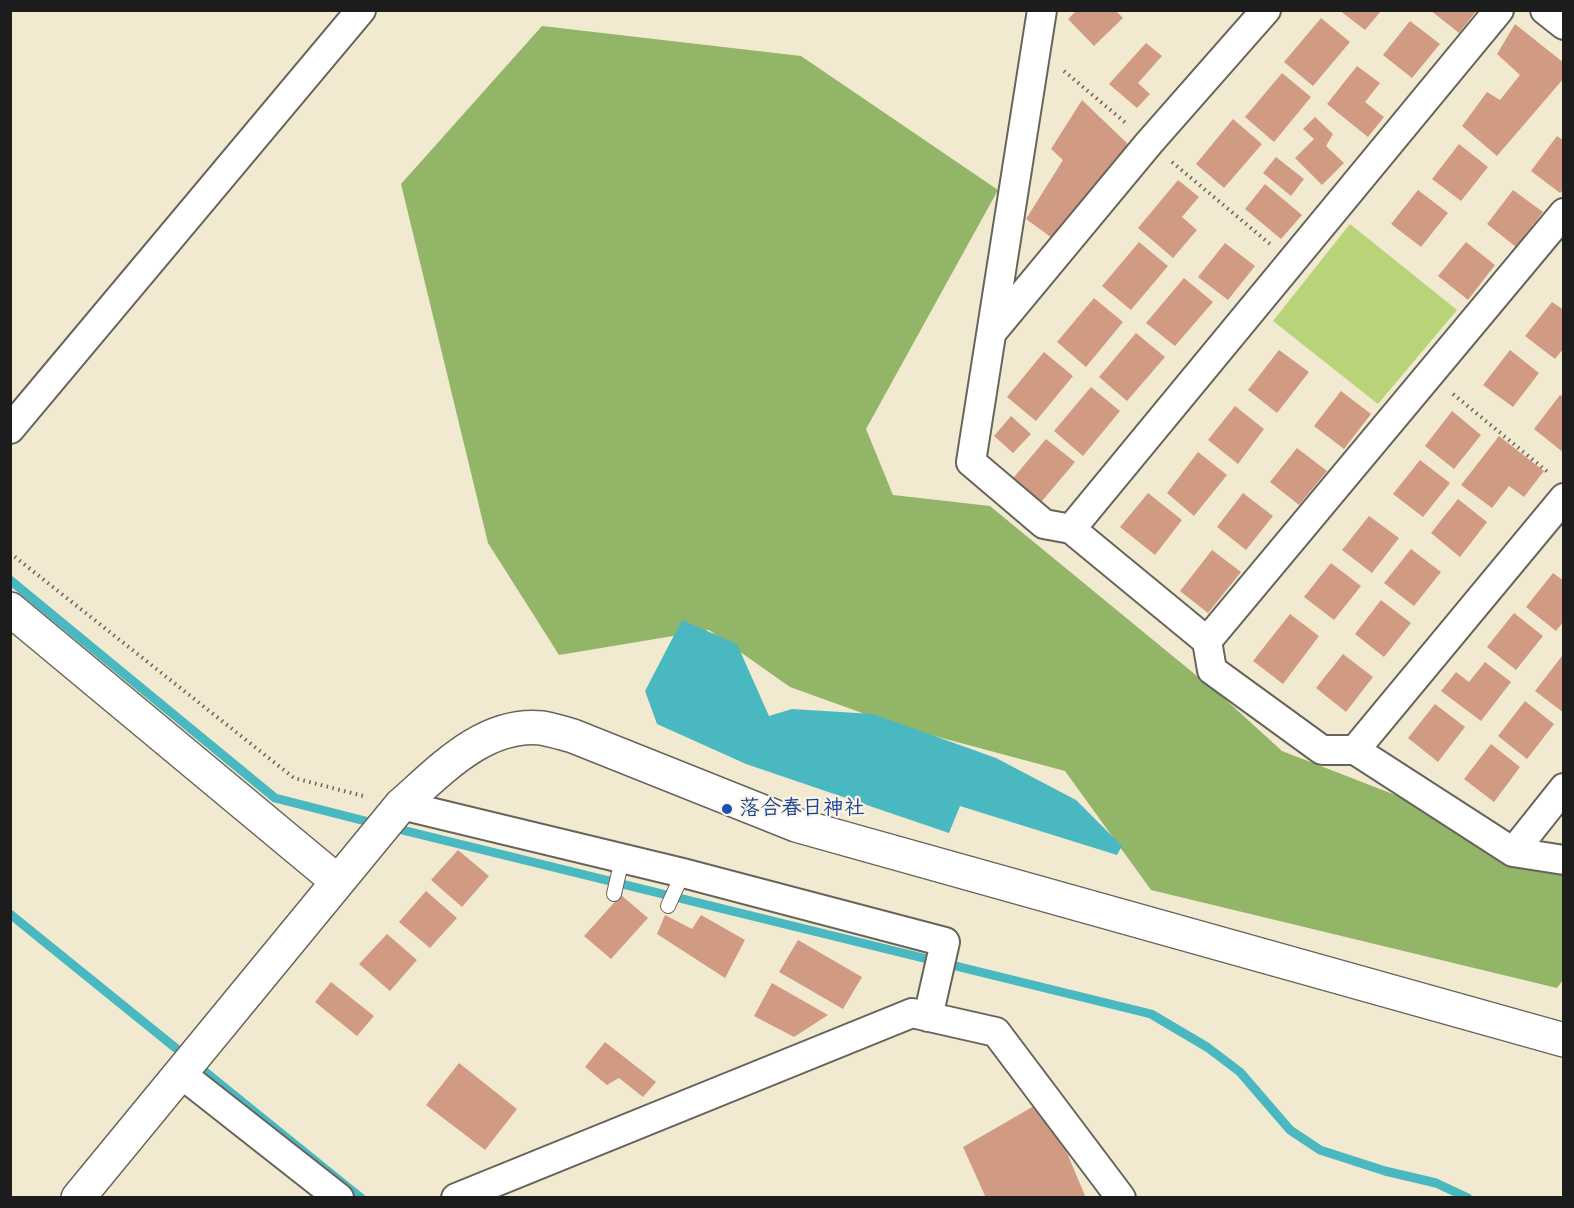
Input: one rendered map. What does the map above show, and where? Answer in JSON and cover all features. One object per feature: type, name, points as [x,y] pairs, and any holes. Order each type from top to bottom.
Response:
[{"type":"street","points":[[10,429],[361,10]]},
{"type":"street","points":[[1042,10],[971,462],[1044,524],[1071,529],[1207,641],[1212,670],[1322,750],[1355,750],[1513,852],[1563,860]]},
{"type":"street","points":[[993,332],[1149,143],[1266,10]]},
{"type":"street","points":[[1071,529],[1499,10]]},
{"type":"street","points":[[1545,10],[1563,25]]},
{"type":"street","points":[[1207,641],[1563,213]]},
{"type":"street","points":[[1355,750],[1559,488]]},
{"type":"street","points":[[10,609],[337,881]]},
{"type":"street","points":[[78,1197],[401,806],[474,743],[512,730],[541,728],[573,736],[796,825],[1563,1040]]},
{"type":"street","points":[[1513,852],[1563,788]]},
{"type":"street","points":[[401,806],[683,873],[945,942],[928,1017]]},
{"type":"street","points":[[456,1197],[912,1013],[996,1032],[1121,1197]]},
{"type":"street","points":[[180,1073],[339,1197]]},
{"type":"lane","points":[[614,894],[622,859]]},
{"type":"lane","points":[[668,906],[683,873]]},
{"type":"path","points":[[1428,374],[1559,488]]},
{"type":"path","points":[[10,553],[294,778],[401,806]]},
{"type":"green space","points":[[542,26],[801,56],[998,190],[866,429],[893,495],[990,506],[1225,699],[1282,751],[1563,860],[1563,980],[1557,988],[1151,890],[1065,771],[901,727],[790,687],[709,630],[559,655],[488,543],[401,184]]},
{"type":"green space","points":[[1350,224],[1457,310],[1378,404],[1273,321]]},
{"type":"water","points":[[682,620],[737,644],[769,716],[792,709],[873,714],[996,758],[1076,800],[1122,846],[1117,855],[960,806],[949,833],[746,764],[657,724],[645,691]]},
{"type":"building","points":[[1077,10],[1115,10],[1123,18],[1094,46],[1068,19]]},
{"type":"building","points":[[1339,10],[1382,10],[1365,30]]},
{"type":"building","points":[[1430,10],[1477,10],[1459,33]]},
{"type":"building","points":[[1321,18],[1350,42],[1313,86],[1284,62]]},
{"type":"building","points":[[1410,21],[1440,44],[1412,78],[1383,55]]},
{"type":"building","points":[[1515,24],[1564,63],[1564,78],[1497,156],[1462,126],[1487,92],[1500,100],[1520,75],[1497,54]]},
{"type":"building","points":[[1146,43],[1162,56],[1138,83],[1150,94],[1137,108],[1109,84]]},
{"type":"building","points":[[1357,66],[1380,83],[1365,102],[1384,117],[1368,137],[1327,104]]},
{"type":"building","points":[[1282,73],[1311,97],[1274,142],[1245,117]]},
{"type":"building","points":[[1082,100],[1130,146],[1052,238],[1026,219],[1063,160],[1051,149]]},
{"type":"building","points":[[1315,117],[1333,134],[1326,146],[1344,163],[1322,185],[1295,158],[1314,139],[1303,129]]},
{"type":"building","points":[[1233,119],[1262,144],[1224,188],[1196,164]]},
{"type":"building","points":[[1557,136],[1564,141],[1564,189],[1560,193],[1531,171]]},
{"type":"building","points":[[1459,144],[1488,167],[1461,201],[1432,179]]},
{"type":"building","points":[[1276,157],[1304,179],[1291,196],[1263,173]]},
{"type":"building","points":[[1178,180],[1199,197],[1182,217],[1197,230],[1173,258],[1138,228]]},
{"type":"building","points":[[1265,184],[1302,215],[1281,239],[1245,209]]},
{"type":"building","points":[[1418,190],[1448,213],[1421,247],[1391,224]]},
{"type":"building","points":[[1513,190],[1543,212],[1516,247],[1487,224]]},
{"type":"building","points":[[1139,242],[1168,266],[1131,310],[1102,286]]},
{"type":"building","points":[[1466,242],[1495,265],[1468,300],[1438,276]]},
{"type":"building","points":[[1225,243],[1255,266],[1228,300],[1198,277]]},
{"type":"building","points":[[1184,278],[1213,302],[1175,346],[1146,323]]},
{"type":"building","points":[[1094,298],[1123,322],[1086,367],[1057,342]]},
{"type":"building","points":[[1552,302],[1564,310],[1564,348],[1555,359],[1525,336]]},
{"type":"building","points":[[1136,333],[1165,357],[1127,401],[1099,377]]},
{"type":"building","points":[[1279,350],[1309,372],[1277,413],[1248,390]]},
{"type":"building","points":[[1510,350],[1539,373],[1513,407],[1483,385]]},
{"type":"building","points":[[1044,352],[1073,376],[1036,421],[1007,397]]},
{"type":"building","points":[[1091,387],[1120,411],[1083,456],[1054,431]]},
{"type":"building","points":[[1341,391],[1371,414],[1344,449],[1314,426]]},
{"type":"building","points":[[1560,395],[1564,397],[1564,453],[1534,429]]},
{"type":"building","points":[[1235,406],[1264,429],[1238,464],[1208,440]]},
{"type":"building","points":[[1452,411],[1481,435],[1454,469],[1425,446]]},
{"type":"building","points":[[1011,416],[1031,434],[1013,453],[994,436]]},
{"type":"building","points":[[1499,436],[1544,471],[1524,497],[1509,486],[1492,508],[1461,485]]},
{"type":"building","points":[[1046,439],[1075,462],[1037,507],[1009,483]]},
{"type":"building","points":[[1297,448],[1327,471],[1299,505],[1270,482]]},
{"type":"building","points":[[1198,452],[1227,475],[1194,516],[1167,493]]},
{"type":"building","points":[[1420,460],[1450,483],[1423,517],[1393,494]]},
{"type":"building","points":[[1148,493],[1182,520],[1155,555],[1120,527]]},
{"type":"building","points":[[1243,493],[1273,516],[1246,550],[1217,527]]},
{"type":"building","points":[[1458,499],[1487,522],[1460,557],[1431,533]]},
{"type":"building","points":[[1369,516],[1399,538],[1372,573],[1342,550]]},
{"type":"building","points":[[1411,549],[1441,572],[1414,606],[1384,583]]},
{"type":"building","points":[[1212,550],[1241,572],[1208,613],[1180,591]]},
{"type":"building","points":[[1331,563],[1361,586],[1334,620],[1304,597]]},
{"type":"building","points":[[1553,573],[1564,581],[1564,621],[1556,631],[1526,607]]},
{"type":"building","points":[[1381,600],[1411,623],[1384,657],[1355,634]]},
{"type":"building","points":[[1514,613],[1543,636],[1516,670],[1487,647]]},
{"type":"building","points":[[1290,614],[1319,636],[1283,684],[1253,661]]},
{"type":"building","points":[[1343,654],[1373,677],[1346,712],[1316,688]]},
{"type":"building","points":[[1562,656],[1564,657],[1564,713],[1535,691]]},
{"type":"building","points":[[1485,662],[1511,682],[1481,721],[1441,691],[1456,672],[1469,682]]},
{"type":"building","points":[[1525,701],[1554,724],[1527,759],[1498,736]]},
{"type":"building","points":[[1435,704],[1465,727],[1438,762],[1408,738]]},
{"type":"building","points":[[1491,744],[1520,767],[1494,802],[1464,779]]},
{"type":"building","points":[[458,850],[489,876],[462,907],[431,880]]},
{"type":"building","points":[[426,891],[457,918],[430,948],[399,922]]},
{"type":"building","points":[[621,895],[648,918],[611,959],[584,936]]},
{"type":"building","points":[[665,915],[692,929],[701,915],[745,940],[725,978],[657,934]]},
{"type":"building","points":[[387,934],[417,960],[390,991],[359,964]]},
{"type":"building","points":[[798,940],[862,977],[843,1009],[779,972]]},
{"type":"building","points":[[331,982],[374,1016],[357,1036],[315,1002]]},
{"type":"building","points":[[772,983],[828,1015],[794,1037],[754,1016]]},
{"type":"building","points":[[605,1042],[656,1082],[643,1097],[619,1078],[607,1085],[585,1067]]},
{"type":"building","points":[[459,1063],[517,1109],[485,1150],[426,1105]]},
{"type":"building","points":[[1034,1106],[1059,1134],[1086,1198],[986,1198],[963,1147]]},
{"type":"waterway","points":[[10,580],[275,798],[377,824]]},
{"type":"waterway","points":[[390,827],[1151,1014],[1207,1047],[1240,1072],[1290,1130],[1320,1150],[1385,1171],[1436,1183],[1468,1198]]},
{"type":"waterway","points":[[10,914],[361,1198]]},
{"type":"place","name":"落合春日神社","points":[[727,809]]}]
